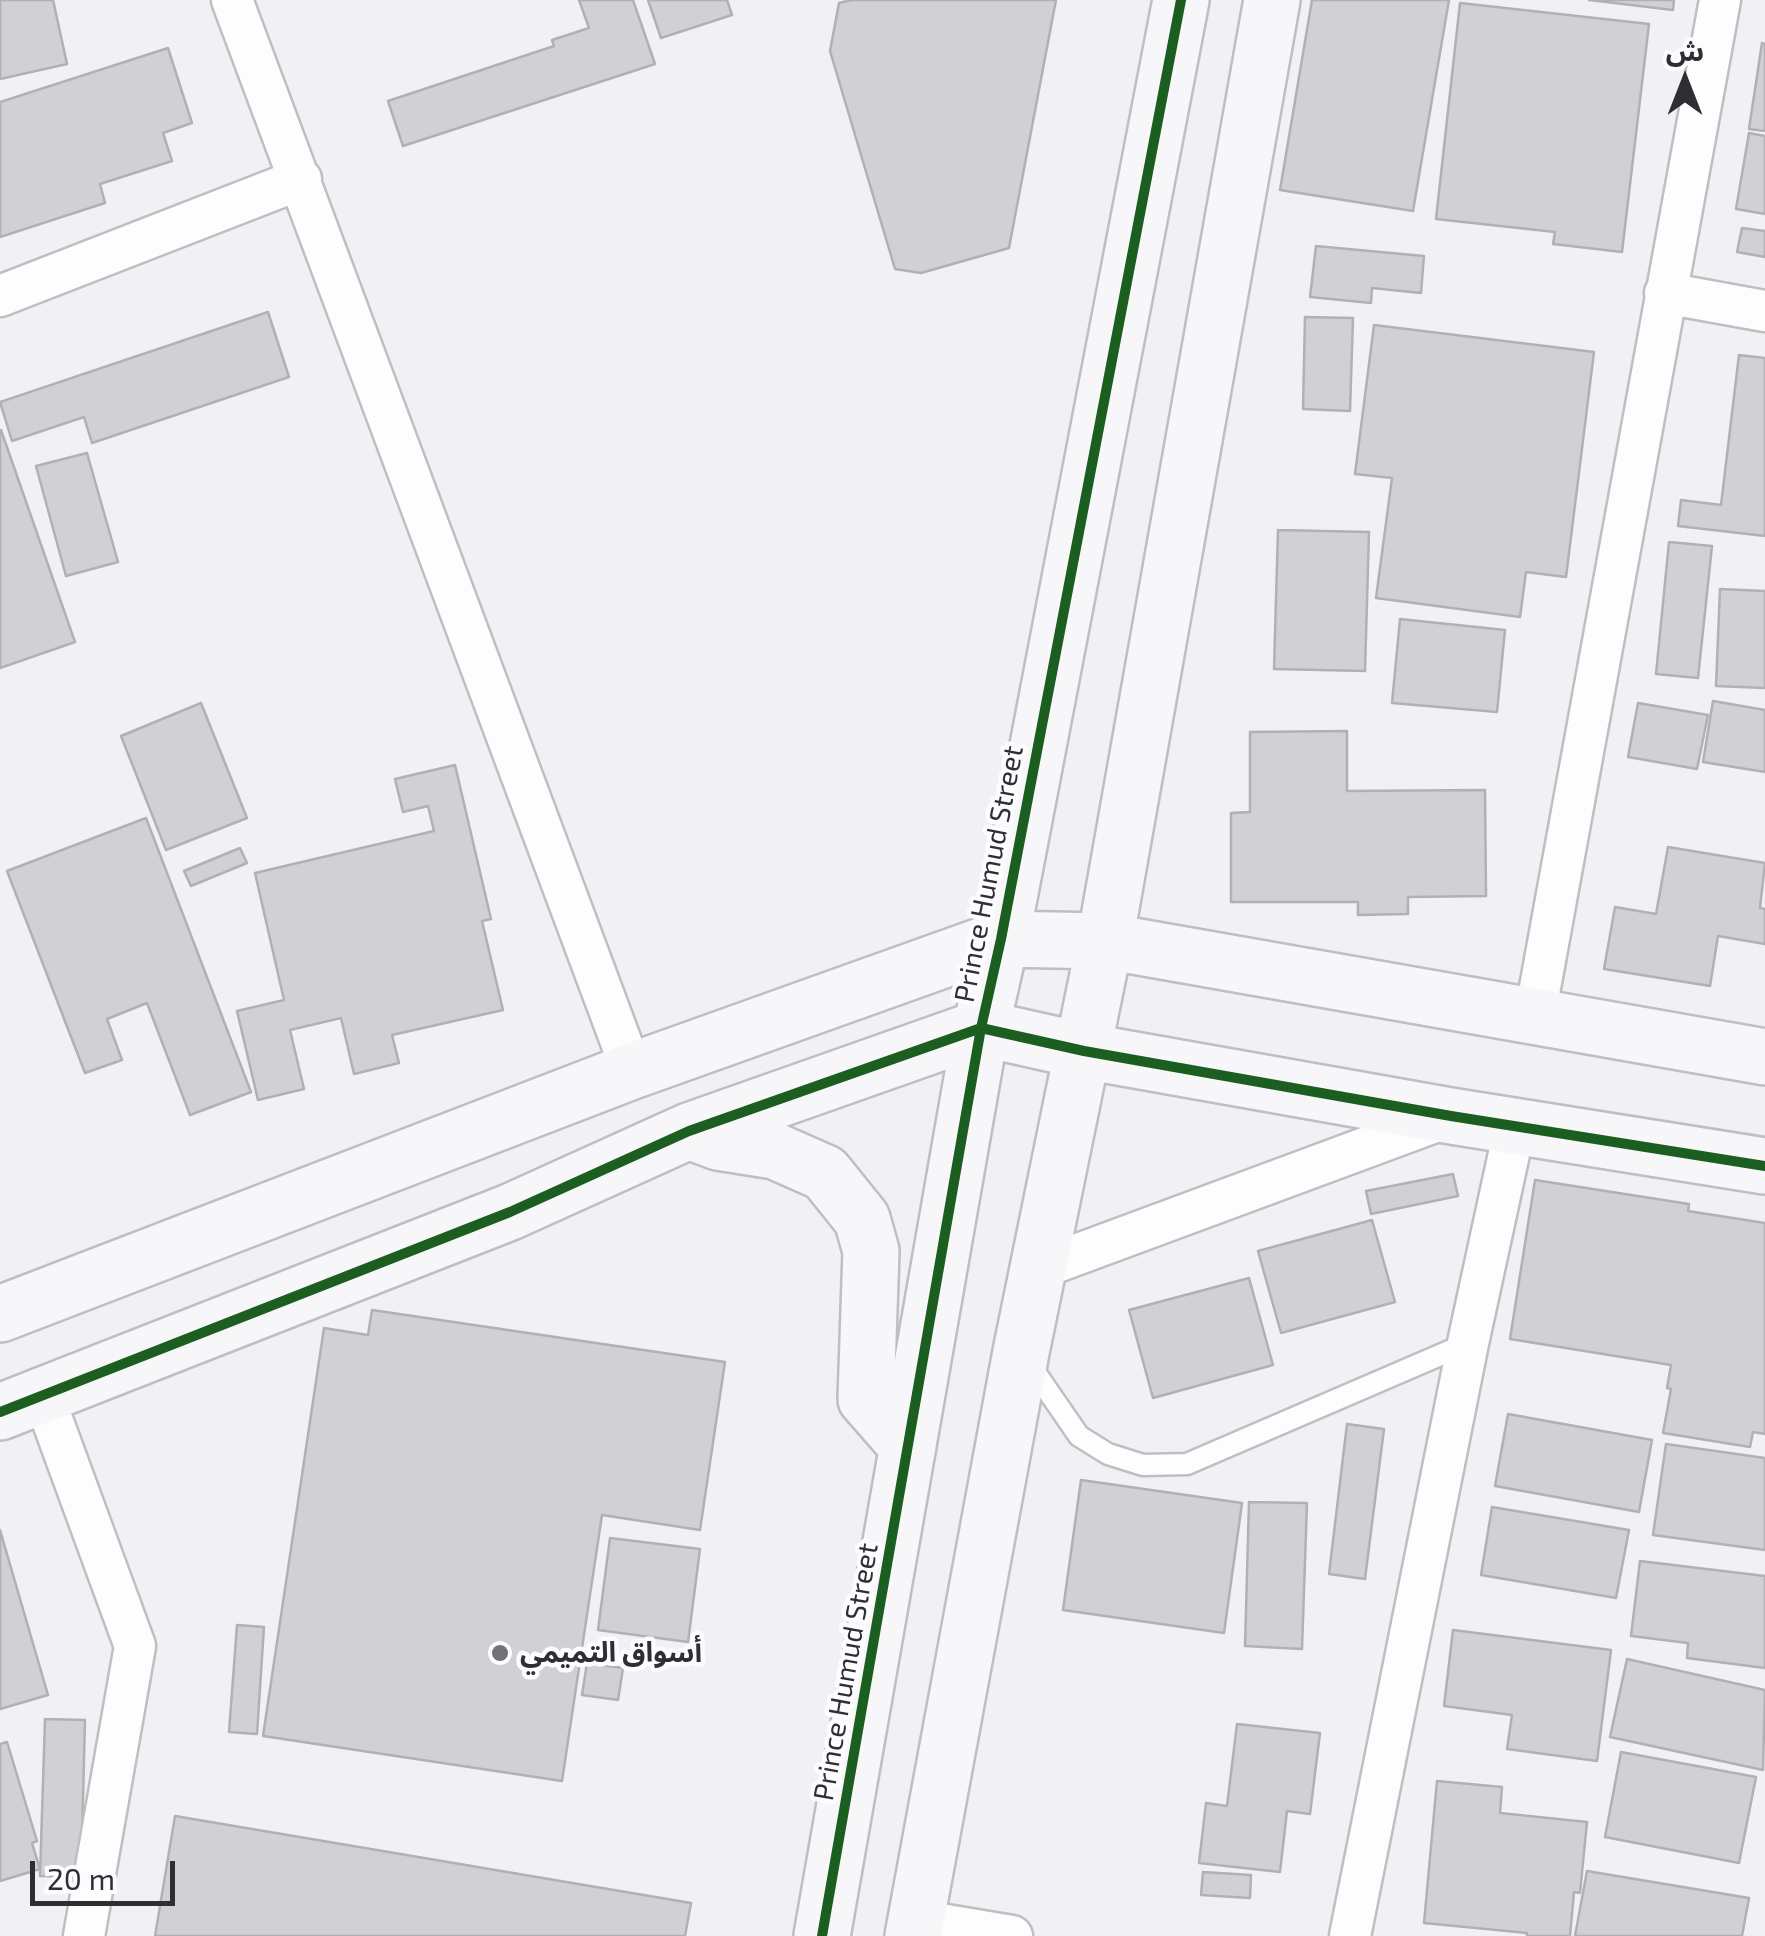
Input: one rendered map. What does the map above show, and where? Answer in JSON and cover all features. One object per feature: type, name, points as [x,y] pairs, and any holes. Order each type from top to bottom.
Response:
[{"type":"street","points":[[232,0],[632,1071]]},
{"type":"street","name":"Prince Humud Street","points":[[822,1936],[981,1028],[1181,0]]},
{"type":"street","points":[[1012,1936],[915,1928],[1021,1352],[1106,940],[1272,0]]},
{"type":"street","points":[[1535,1015],[1720,0]]},
{"type":"street","points":[[0,296],[301,178]]},
{"type":"street","points":[[1665,293],[1765,312]]},
{"type":"street","points":[[0,1314],[632,1071],[1001,939],[1106,940],[1765,1057]]},
{"type":"street","points":[[84,1936],[135,1646],[22,1403],[510,1212],[689,1131],[981,1028],[1084,1051],[1451,1116],[1765,1166]]},
{"type":"street","points":[[1038,1270],[1451,1116]]},
{"type":"street","points":[[1350,1936],[1515,1126]]},
{"type":"street","points":[[689,1131],[718,1142],[775,1151],[825,1173],[862,1219],[871,1251],[866,1399],[908,1447]]},
{"type":"lane","points":[[1021,1352],[1079,1436],[1108,1454],[1143,1465],[1187,1464],[1468,1343]]},
{"type":"building","points":[[0,0],[53,0],[67,64],[0,79]]},
{"type":"building","points":[[579,0],[633,0],[655,64],[403,146],[388,101],[554,46],[552,40],[589,28]]},
{"type":"building","points":[[648,0],[727,0],[732,15],[661,38]]},
{"type":"building","points":[[1056,0],[1009,248],[921,273],[895,269],[830,51],[839,3]]},
{"type":"building","points":[[1312,0],[1449,0],[1413,211],[1280,190]]},
{"type":"building","points":[[1589,0],[1674,0],[1673,10]]},
{"type":"building","points":[[1460,3],[1649,24],[1622,252],[1553,244],[1555,232],[1436,219]]},
{"type":"building","points":[[1762,43],[1765,44],[1765,131],[1749,129]]},
{"type":"building","points":[[168,48],[192,123],[163,133],[172,161],[100,184],[105,203],[0,237],[0,102]]},
{"type":"building","points":[[1749,133],[1765,136],[1765,214],[1736,209]]},
{"type":"building","points":[[1742,228],[1765,231],[1765,257],[1737,252]]},
{"type":"building","points":[[1316,246],[1424,256],[1421,293],[1372,288],[1371,303],[1310,297]]},
{"type":"building","points":[[268,312],[289,377],[92,443],[84,417],[12,441],[0,402]]},
{"type":"building","points":[[1305,317],[1353,318],[1350,411],[1303,409]]},
{"type":"building","points":[[1374,325],[1594,352],[1566,577],[1526,572],[1520,617],[1376,598],[1392,478],[1355,474]]},
{"type":"building","points":[[1739,355],[1765,358],[1765,536],[1678,526],[1681,500],[1721,505]]},
{"type":"building","points":[[0,431],[75,642],[0,668]]},
{"type":"building","points":[[87,453],[118,562],[66,576],[36,466]]},
{"type":"building","points":[[1278,530],[1369,532],[1365,671],[1274,669]]},
{"type":"building","points":[[1669,542],[1712,546],[1698,678],[1656,674]]},
{"type":"building","points":[[1720,589],[1765,591],[1765,688],[1716,686]]},
{"type":"building","points":[[1400,619],[1505,630],[1497,712],[1392,703]]},
{"type":"building","points":[[1713,701],[1765,710],[1765,772],[1703,762]]},
{"type":"building","points":[[201,703],[247,818],[166,850],[121,736]]},
{"type":"building","points":[[1638,703],[1708,715],[1697,769],[1628,757]]},
{"type":"building","points":[[1347,731],[1347,791],[1485,790],[1486,896],[1408,897],[1408,914],[1358,915],[1358,902],[1231,902],[1231,813],[1250,812],[1250,732]]},
{"type":"building","points":[[455,765],[491,919],[482,921],[503,1010],[392,1035],[399,1063],[354,1074],[341,1018],[290,1030],[304,1089],[258,1100],[237,1011],[284,1000],[255,873],[434,831],[428,806],[403,812],[395,779]]},
{"type":"building","points":[[146,818],[251,1092],[190,1115],[147,1003],[107,1019],[122,1060],[85,1073],[7,871]]},
{"type":"building","points":[[1668,847],[1765,863],[1760,908],[1765,909],[1765,944],[1718,936],[1710,986],[1604,969],[1615,907],[1656,914]]},
{"type":"building","points":[[240,848],[247,863],[191,886],[184,871]]},
{"type":"building","points":[[1453,1174],[1458,1196],[1371,1214],[1366,1191]]},
{"type":"building","points":[[1535,1180],[1689,1204],[1688,1211],[1765,1223],[1765,1434],[1753,1432],[1750,1447],[1663,1433],[1671,1365],[1510,1339]]},
{"type":"building","points":[[1372,1220],[1395,1302],[1281,1333],[1258,1251]]},
{"type":"building","points":[[1249,1278],[1273,1365],[1153,1398],[1129,1310]]},
{"type":"building","points":[[372,1310],[725,1362],[700,1530],[602,1515],[562,1781],[263,1736],[324,1328],[368,1335]]},
{"type":"building","points":[[1508,1414],[1652,1440],[1639,1512],[1495,1486]]},
{"type":"building","points":[[1347,1424],[1384,1429],[1365,1579],[1329,1574]]},
{"type":"building","points":[[1666,1444],[1765,1458],[1765,1550],[1653,1535]]},
{"type":"building","points":[[1081,1480],[1242,1503],[1224,1633],[1063,1610]]},
{"type":"building","points":[[1249,1502],[1307,1503],[1302,1649],[1245,1646]]},
{"type":"building","points":[[1492,1507],[1629,1530],[1616,1598],[1481,1575]]},
{"type":"building","points":[[0,1530],[48,1695],[0,1709]]},
{"type":"building","points":[[610,1538],[700,1549],[688,1642],[598,1630]]},
{"type":"building","points":[[1640,1561],[1765,1576],[1765,1668],[1687,1658],[1688,1643],[1631,1636]]},
{"type":"building","points":[[237,1625],[264,1627],[257,1734],[229,1732]]},
{"type":"building","points":[[1453,1630],[1611,1650],[1597,1761],[1507,1749],[1512,1715],[1444,1706]]},
{"type":"building","points":[[1627,1659],[1765,1690],[1763,1770],[1610,1737]]},
{"type":"building","points":[[587,1663],[623,1668],[618,1700],[582,1695]]},
{"type":"building","points":[[45,1719],[85,1720],[81,1877],[40,1876]]},
{"type":"building","points":[[1237,1724],[1320,1733],[1310,1814],[1287,1811],[1280,1872],[1199,1863],[1206,1803],[1227,1806]]},
{"type":"building","points":[[7,1742],[37,1841],[32,1843],[40,1869],[0,1881],[0,1744]]},
{"type":"building","points":[[1621,1752],[1756,1777],[1739,1863],[1605,1837]]},
{"type":"building","points":[[1437,1781],[1502,1787],[1500,1813],[1587,1822],[1580,1893],[1574,1892],[1570,1936],[1527,1936],[1424,1923]]},
{"type":"building","points":[[175,1816],[691,1903],[685,1936],[155,1936]]},
{"type":"building","points":[[1587,1871],[1749,1898],[1742,1936],[1575,1936]]},
{"type":"building","points":[[1203,1872],[1251,1875],[1250,1898],[1201,1895]]},
{"type":"cycle path","points":[[822,1936],[981,1028],[1181,0]]},
{"type":"cycle path","points":[[0,1412],[510,1212],[689,1131],[981,1028],[1084,1051],[1451,1116],[1765,1166]]},
{"type":"place","name":"أسواق التميمي","points":[[500,1653]]}]
